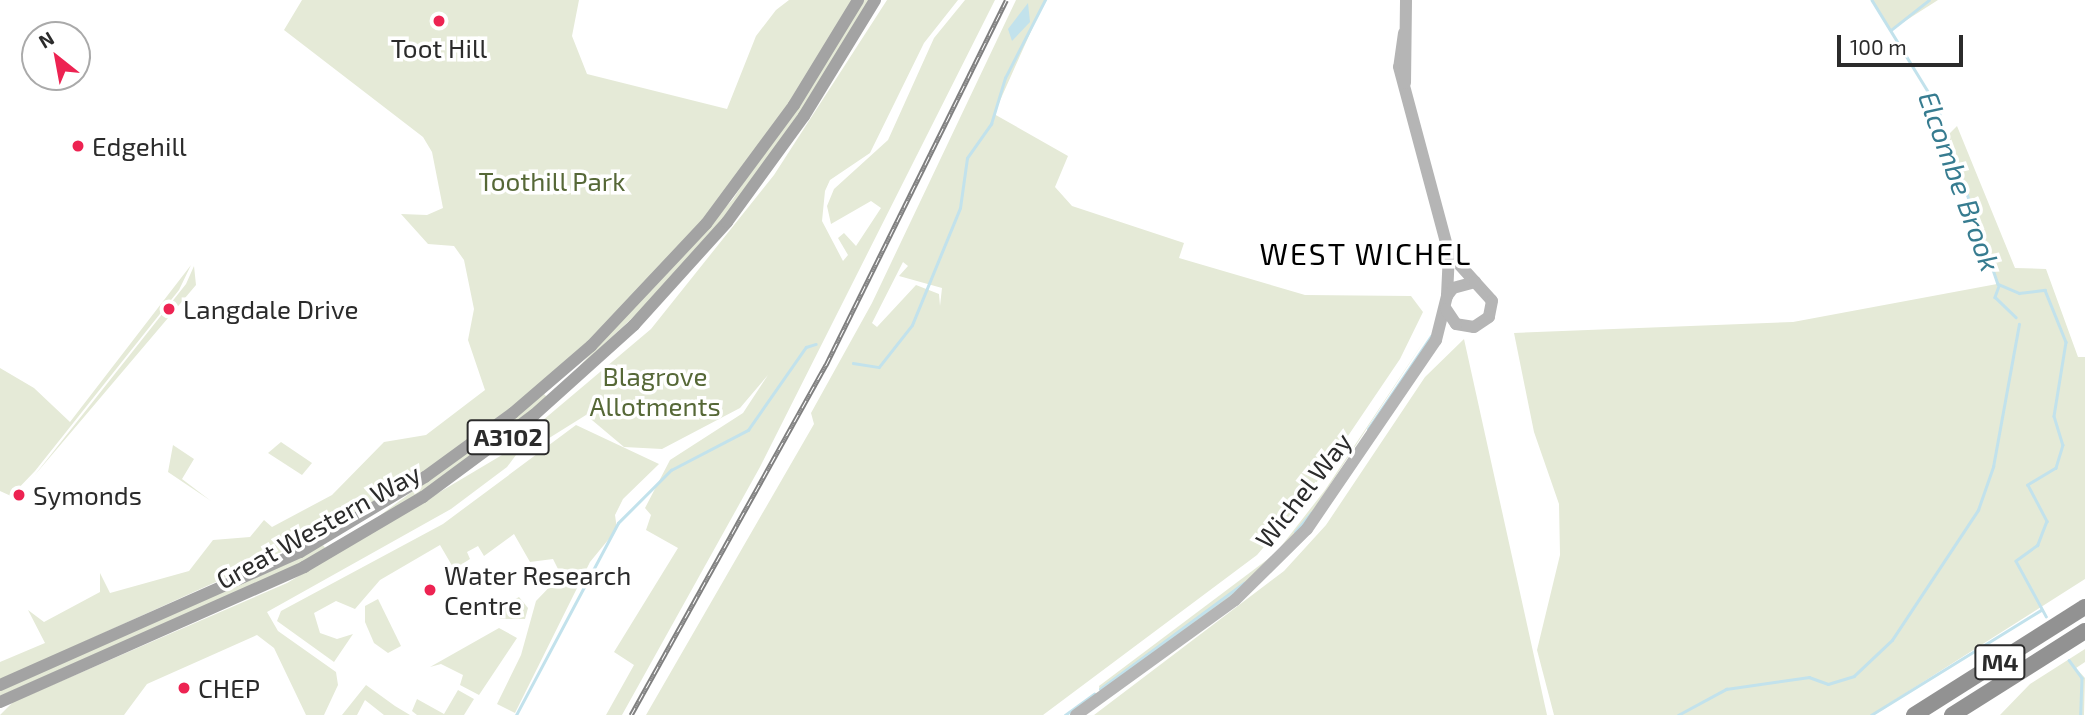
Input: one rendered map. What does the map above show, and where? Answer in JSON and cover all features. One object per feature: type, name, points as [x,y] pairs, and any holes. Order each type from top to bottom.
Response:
[{"type":"highway","name":"M4","points":[[1914,715],[2085,607]]},
{"type":"highway","name":"M4","points":[[1952,715],[2085,631]]},
{"type":"main road","name":"Great Western Way","points":[[0,685],[300,552],[417,482],[513,413],[591,346],[706,224],[794,105],[858,0]]},
{"type":"main road","name":"Great Western Way","points":[[0,702],[314,561],[423,497],[534,415],[634,326],[727,222],[804,116],[875,0]]},
{"type":"street","points":[[1406,0],[1404,84],[1449,253],[1475,282],[1490,294],[1492,311],[1479,326],[1459,326],[1447,302],[1459,284],[1475,282]]},
{"type":"street","name":"Wichel Way","points":[[1076,715],[1235,600],[1283,556],[1334,494],[1436,340],[1447,302],[1449,253]]},
{"type":"street","name":"Wichel Way","points":[[1436,340],[1459,326]]},
{"type":"green space","name":"Toothill Park","points":[[302,0],[579,0],[572,36],[587,74],[727,109],[756,36],[776,10],[789,0],[852,0],[789,103],[703,220],[595,336],[535,389],[432,468],[330,530],[0,680],[0,662],[45,643],[28,610],[44,622],[100,592],[100,573],[110,593],[189,571],[213,540],[250,537],[264,520],[272,527],[332,495],[384,442],[426,435],[485,390],[468,340],[474,309],[464,260],[454,246],[428,244],[401,214],[427,215],[443,208],[432,152],[423,137],[284,30]]},
{"type":"green space","points":[[863,0],[869,0],[796,121],[736,203],[656,296],[575,371],[733,199]]},
{"type":"green space","name":"Blagrove Allotments","points":[[887,0],[958,0],[924,43],[870,153],[830,180],[825,191],[822,221],[843,261],[848,255],[838,238],[844,233],[856,246],[881,208],[871,201],[831,224],[827,206],[834,189],[888,140],[934,38],[965,0],[995,0],[760,467],[622,715],[606,715],[634,665],[614,652],[678,548],[646,530],[651,515],[645,508],[670,460],[743,413],[768,375],[740,408],[662,449],[624,447],[586,415],[530,450],[523,437],[651,329],[774,175]]},
{"type":"green space","points":[[1016,0],[1045,0],[994,114],[1068,156],[1055,187],[1072,206],[1184,243],[1179,258],[1305,295],[1411,296],[1423,312],[1400,359],[1306,498],[1257,555],[1043,715],[646,715],[814,424],[811,413],[872,303]],"holes":[[[903,262],[908,266],[899,276],[942,288],[940,306],[939,294],[916,285],[877,327],[872,323]]]},
{"type":"green space","points":[[1872,0],[1938,0],[1891,30]]},
{"type":"green space","points":[[1957,126],[2015,268],[2046,269],[2078,357],[2085,357],[2085,579],[1871,715],[1554,715],[1537,650],[1560,555],[1559,504],[1534,432],[1514,333],[1793,322],[1997,284],[1948,135]]},
{"type":"green space","points":[[191,265],[179,290],[35,471],[11,496],[0,491],[0,368],[34,388],[70,422]]},
{"type":"green space","points":[[194,266],[196,285],[34,476],[186,284]]},
{"type":"green space","points":[[1430,332],[1303,526],[1279,549],[1325,490]]},
{"type":"green space","points":[[1464,339],[1547,715],[1094,715],[1284,571],[1326,525],[1425,377]]},
{"type":"green space","points":[[544,394],[548,398],[419,494],[363,528]]},
{"type":"green space","points":[[576,425],[659,464],[623,499],[615,515],[617,529],[590,562],[515,713],[497,704],[521,655],[536,601],[561,575],[553,559],[530,562],[514,534],[484,556],[478,546],[467,552],[470,559],[454,569],[440,545],[380,580],[355,609],[336,601],[314,613],[320,633],[337,639],[353,634],[334,662],[277,621],[281,611],[443,524]]},
{"type":"green space","points":[[281,442],[312,463],[302,475],[268,453]]},
{"type":"green space","points":[[173,445],[194,459],[182,479],[211,501],[168,472]]},
{"type":"green space","points":[[512,449],[516,455],[507,467],[451,509],[267,612],[278,631],[336,672],[338,685],[324,715],[306,715],[274,648],[257,635],[147,684],[124,715],[0,715],[13,702],[287,583]]},
{"type":"green space","points":[[323,545],[326,549],[295,566],[0,696],[0,691]]},
{"type":"green space","points":[[1276,553],[1235,593],[1100,692],[1099,686]]},
{"type":"green space","points":[[519,597],[528,608],[525,619],[500,619],[495,610]]},
{"type":"green space","points":[[378,599],[401,646],[388,653],[374,643],[365,622],[365,606]]},
{"type":"green space","points":[[499,628],[517,638],[479,695],[460,685],[463,675],[441,664],[430,667]]},
{"type":"green space","points":[[2085,649],[2085,662],[2076,668],[2085,678],[2084,715],[2000,715],[2030,684]]},
{"type":"green space","points":[[366,685],[410,715],[384,715],[365,700],[357,715],[342,715]]},
{"type":"green space","points":[[458,690],[474,699],[464,715],[417,715],[412,711],[417,699],[444,714]]},
{"type":"water","points":[[1028,3],[1030,22],[1012,41],[1008,29]]},
{"type":"waterway","points":[[853,363],[879,367],[912,325],[960,208],[967,158],[991,124],[1005,78],[1045,0]]},
{"type":"waterway","name":"Elcombe Brook","points":[[1872,0],[1937,106],[1998,284],[2019,293],[2045,290],[2066,342],[2054,416],[2063,445],[2056,468],[2028,485],[2047,521],[2038,545],[2016,561],[2046,616]]},
{"type":"waterway","points":[[1891,30],[1929,0]]},
{"type":"waterway","points":[[1999,286],[1995,297],[2016,317]]},
{"type":"waterway","points":[[1678,715],[1726,689],[1809,677],[1828,684],[1854,676],[1892,640],[1978,510],[1993,467],[2019,324]]},
{"type":"waterway","points":[[1368,429],[1431,336]]},
{"type":"waterway","points":[[516,715],[618,523],[671,470],[748,430],[806,347],[816,344]]},
{"type":"waterway","points":[[1295,532],[1311,513]]},
{"type":"waterway","points":[[1100,689],[1244,583]]},
{"type":"waterway","points":[[1871,715],[2041,610]]},
{"type":"waterway","name":"Elcombe Brook","points":[[2069,660],[2082,678],[2081,715]]},
{"type":"waterway","points":[[1065,715],[1094,694]]},
{"type":"railway","points":[[631,715],[826,365],[1006,0]]},
{"type":"place","name":"Toot Hill","points":[[439,21]]},
{"type":"place","name":"Edgehill","points":[[78,146]]},
{"type":"place","name":"Langdale Drive","points":[[169,309]]},
{"type":"place","name":"Symonds","points":[[19,495]]},
{"type":"place","name":"Water Research Centre","points":[[430,590]]},
{"type":"place","name":"CHEP","points":[[184,688]]},
{"type":"district","name":"WEST WICHEL","points":[[1366,253]]}]
